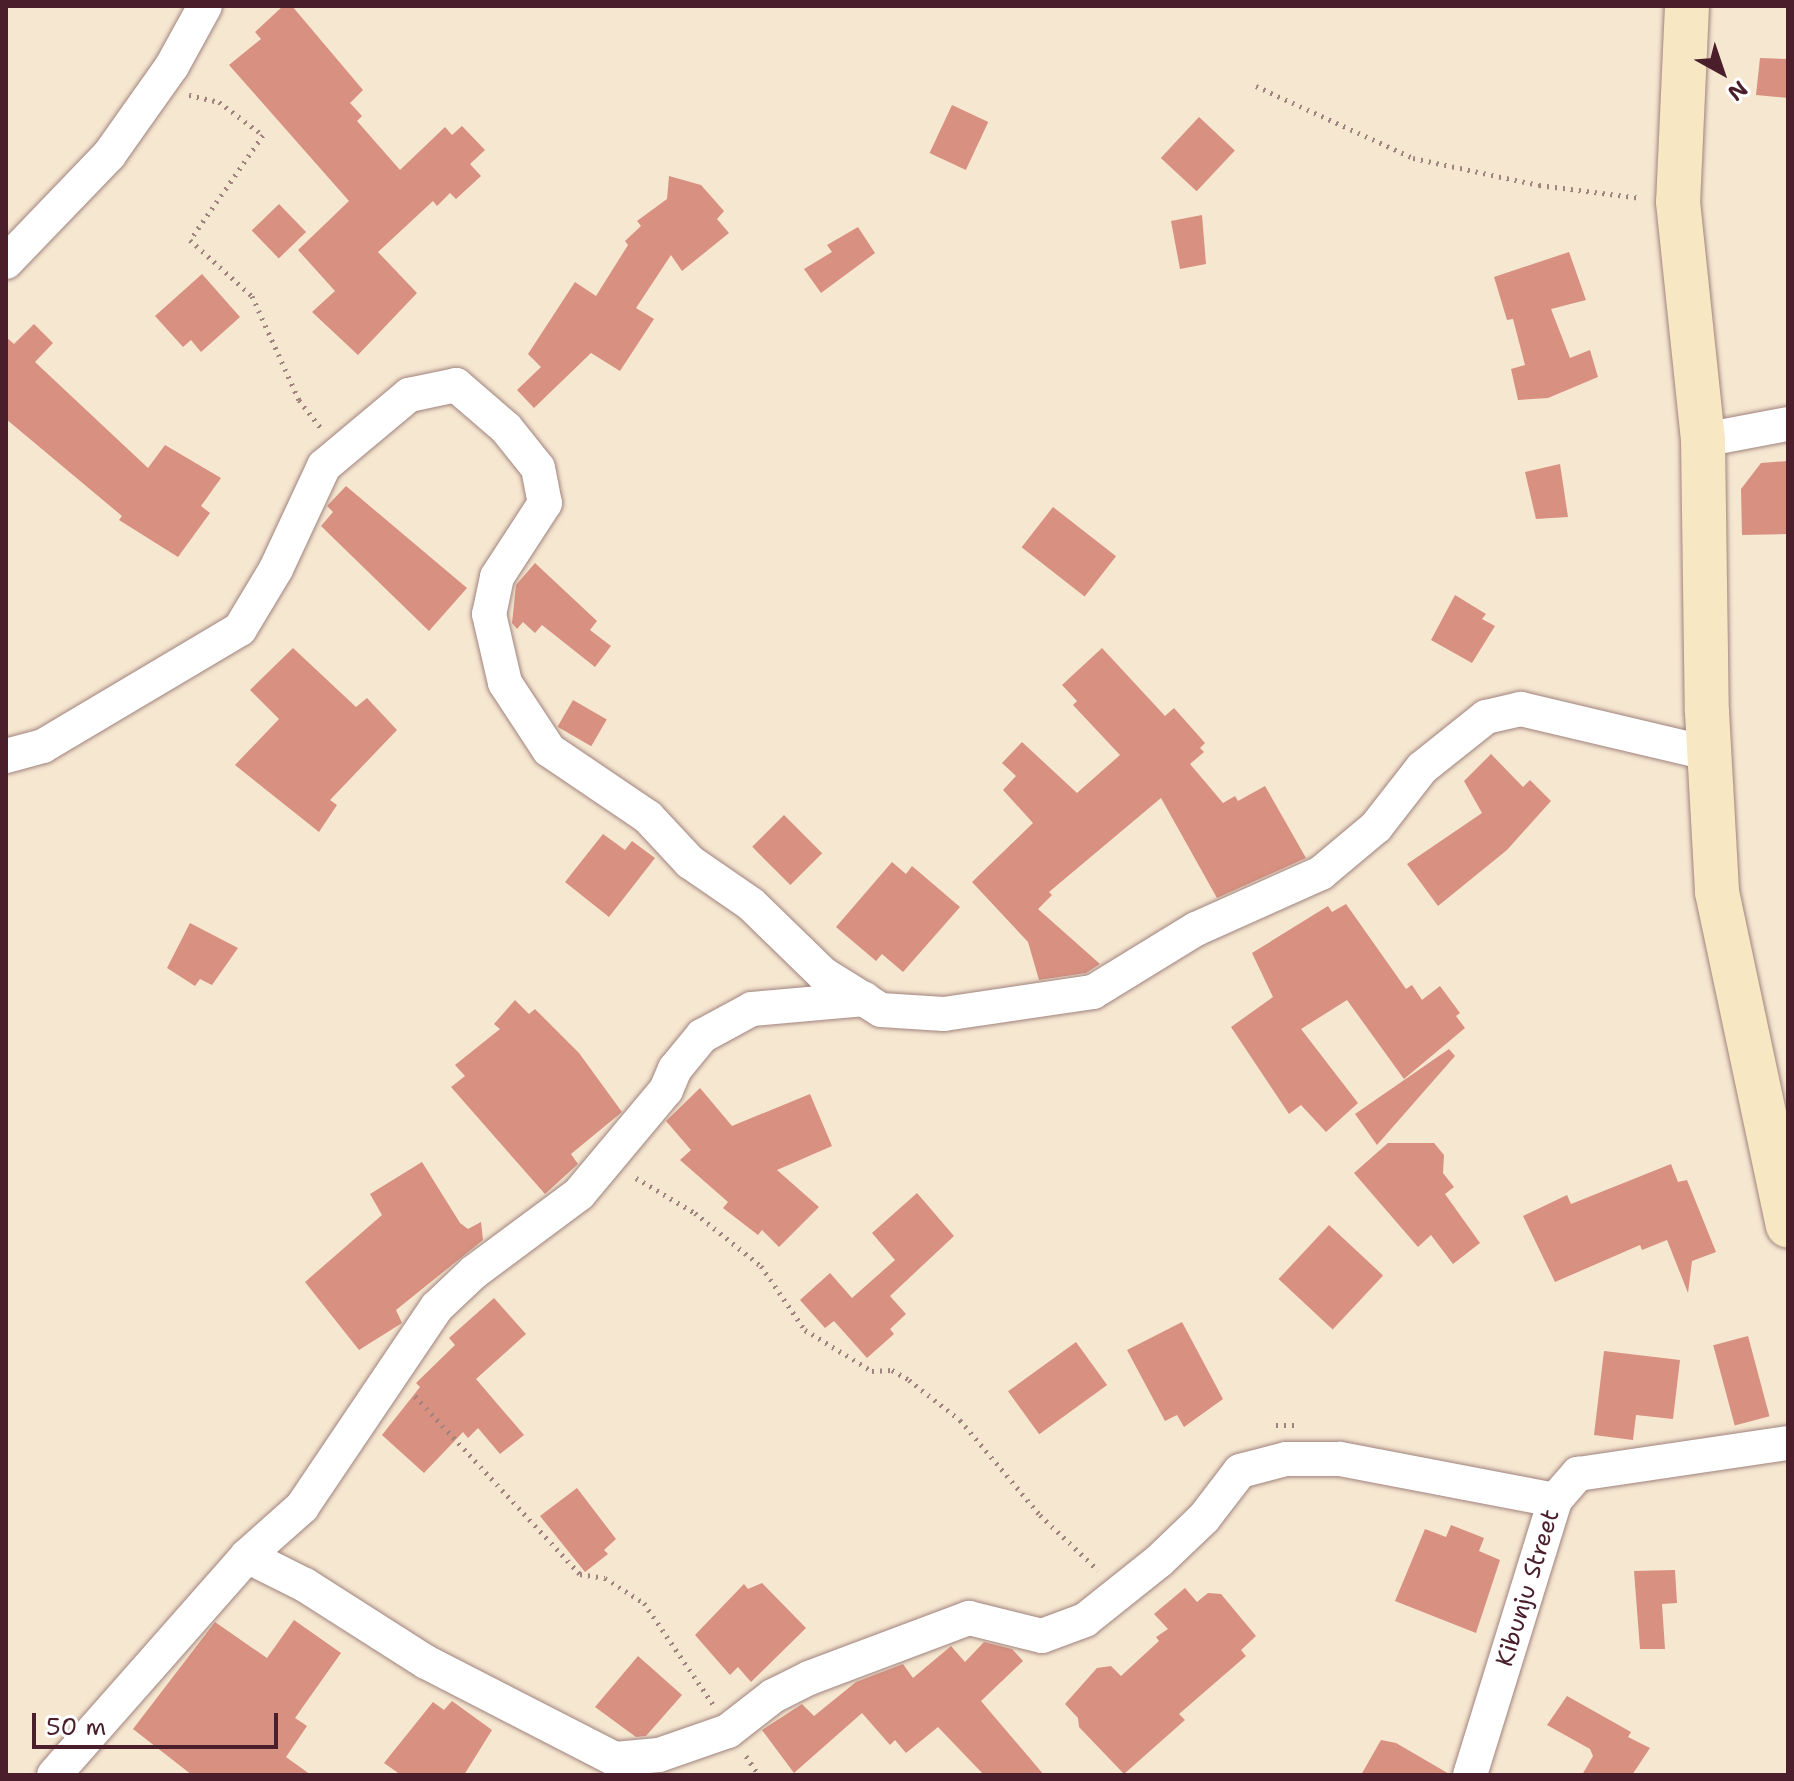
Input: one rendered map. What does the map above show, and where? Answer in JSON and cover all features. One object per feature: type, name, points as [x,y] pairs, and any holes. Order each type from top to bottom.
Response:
[{"type":"street","points":[[6,262],[109,155],[157,87],[205,6]]},
{"type":"street","points":[[1687,6],[1678,202],[1703,440],[1717,892],[1788,1226]]},
{"type":"street","points":[[6,756],[43,746],[240,629],[276,569],[324,466],[338,451],[409,395],[456,385],[506,428],[538,468],[545,503],[497,577],[489,614],[505,683],[549,750],[648,817],[690,862],[751,904],[823,974],[881,1010],[944,1014],[1093,992],[1196,929],[1321,873],[1376,827],[1422,768],[1486,717],[1521,709],[1711,754]]},
{"type":"street","points":[[1703,440],[1788,424]]},
{"type":"street","points":[[54,1775],[247,1556],[302,1507],[387,1375],[437,1307],[474,1272],[579,1194],[702,1036],[752,1009],[865,999]]},
{"type":"street","name":"Kibunju Street","points":[[1470,1775],[1555,1500],[1578,1474],[1788,1443]]},
{"type":"street","points":[[247,1556],[305,1585],[426,1662],[615,1759],[659,1755],[728,1731],[797,1684],[969,1618],[1042,1636],[1085,1620],[1204,1518],[1240,1471],[1286,1459],[1340,1459],[1555,1500]]},
{"type":"path","points":[[1256,86],[1413,158],[1539,185],[1678,202]]},
{"type":"path","points":[[157,87],[219,102],[263,135],[190,240],[252,296],[299,400],[338,451]]},
{"type":"path","points":[[607,1161],[695,1213],[761,1266],[805,1330],[872,1371],[892,1370],[960,1420],[1040,1515],[1121,1591]]},
{"type":"path","points":[[387,1375],[429,1406],[580,1574],[605,1578],[644,1603],[664,1626],[728,1731],[759,1775]]},
{"type":"building","points":[[283,6],[292,6],[363,90],[350,103],[362,116],[357,121],[400,170],[445,127],[452,135],[462,126],[485,150],[470,164],[481,176],[456,199],[450,193],[437,206],[433,201],[378,252],[417,293],[358,355],[312,312],[335,291],[298,250],[349,201],[229,65],[261,39],[255,32]]},
{"type":"building","points":[[1760,58],[1788,59],[1788,98],[1756,95]]},
{"type":"building","points":[[952,105],[988,122],[966,170],[930,153]]},
{"type":"building","points":[[1199,117],[1235,150],[1197,191],[1161,158]]},
{"type":"building","points":[[669,176],[701,185],[724,211],[717,219],[729,233],[682,271],[671,255],[636,308],[654,319],[620,371],[591,353],[534,408],[517,390],[541,367],[528,354],[575,282],[596,296],[628,245],[625,241],[641,226],[637,221],[667,199]]},
{"type":"building","points":[[279,204],[306,232],[279,258],[252,230]]},
{"type":"building","points":[[1202,215],[1206,264],[1180,269],[1171,221]]},
{"type":"building","points":[[858,227],[875,253],[821,293],[804,269],[832,252],[827,245]]},
{"type":"building","points":[[1569,252],[1586,300],[1551,309],[1570,358],[1590,350],[1598,377],[1548,398],[1518,400],[1511,369],[1525,365],[1513,319],[1507,320],[1494,277]]},
{"type":"building","points":[[202,274],[240,317],[201,352],[191,340],[183,347],[155,316]]},
{"type":"building","points":[[34,324],[53,343],[35,362],[148,468],[165,445],[221,478],[201,506],[210,513],[178,557],[119,520],[122,516],[6,419],[6,337],[14,344]]},
{"type":"building","points":[[1788,461],[1788,534],[1742,535],[1741,489],[1761,463]]},
{"type":"building","points":[[1560,464],[1568,517],[1536,519],[1525,472]]},
{"type":"building","points":[[346,486],[467,588],[429,631],[321,526],[333,512],[327,506]]},
{"type":"building","points":[[1053,507],[1116,556],[1085,596],[1022,547]]},
{"type":"building","points":[[535,563],[597,621],[590,630],[611,646],[595,667],[542,625],[535,633],[523,622],[517,629],[512,623],[516,585]]},
{"type":"building","points":[[1455,595],[1486,614],[1482,619],[1495,626],[1472,663],[1431,640]]},
{"type":"building","points":[[293,648],[356,707],[367,698],[397,730],[330,800],[337,805],[319,832],[235,765],[279,719],[250,690]]},
{"type":"building","points":[[1102,648],[1165,716],[1174,708],[1205,743],[1200,748],[1204,752],[1190,764],[1223,803],[1235,796],[1238,801],[1265,786],[1306,858],[1217,898],[1161,798],[1049,892],[1052,895],[1038,909],[1100,964],[1086,973],[1039,980],[1028,942],[972,882],[1033,823],[1003,790],[1016,776],[1002,763],[1022,742],[1077,793],[1120,755],[1073,705],[1077,701],[1062,685]]},
{"type":"building","points":[[573,700],[607,720],[591,746],[558,727]]},
{"type":"building","points":[[1491,754],[1523,787],[1530,780],[1551,801],[1507,850],[1438,906],[1407,864],[1482,813],[1464,781]]},
{"type":"building","points":[[784,815],[822,853],[790,885],[752,847]]},
{"type":"building","points":[[603,834],[625,850],[632,841],[655,858],[609,917],[565,882]]},
{"type":"building","points":[[892,862],[906,874],[912,866],[960,907],[903,972],[882,954],[876,961],[836,927]]},
{"type":"building","points":[[1346,904],[1406,989],[1412,985],[1422,1000],[1440,986],[1460,1013],[1456,1016],[1465,1028],[1404,1079],[1347,1000],[1301,1029],[1358,1103],[1326,1132],[1301,1105],[1289,1114],[1231,1027],[1273,997],[1252,953],[1328,906],[1332,912]]},
{"type":"building","points":[[190,923],[238,948],[212,985],[200,979],[195,986],[167,968]]},
{"type":"building","points":[[515,1000],[529,1014],[535,1009],[579,1053],[622,1112],[571,1154],[578,1164],[545,1194],[451,1087],[465,1076],[455,1065],[500,1029],[494,1024]]},
{"type":"building","points":[[1449,1049],[1455,1056],[1377,1145],[1355,1114]]},
{"type":"building","points":[[700,1088],[732,1126],[810,1094],[832,1146],[777,1170],[819,1207],[779,1247],[762,1230],[758,1235],[723,1208],[728,1202],[680,1160],[691,1150],[666,1121]]},
{"type":"building","points":[[1388,1143],[1434,1143],[1444,1155],[1443,1173],[1454,1187],[1445,1194],[1480,1243],[1453,1264],[1431,1235],[1418,1247],[1354,1173]]},
{"type":"building","points":[[422,1162],[460,1223],[468,1229],[481,1222],[483,1240],[396,1310],[402,1323],[359,1350],[305,1282],[382,1215],[370,1194]]},
{"type":"building","points":[[1671,1164],[1678,1182],[1687,1180],[1716,1252],[1692,1261],[1688,1293],[1667,1240],[1642,1250],[1640,1245],[1555,1282],[1523,1216],[1567,1195],[1571,1204]]},
{"type":"building","points":[[917,1193],[954,1236],[890,1296],[906,1314],[890,1329],[894,1334],[867,1358],[834,1321],[825,1328],[800,1300],[830,1273],[852,1298],[895,1260],[872,1233]]},
{"type":"building","points":[[1329,1225],[1383,1275],[1333,1330],[1279,1279]]},
{"type":"building","points":[[494,1298],[526,1334],[476,1379],[524,1435],[500,1454],[478,1428],[468,1438],[463,1432],[424,1473],[382,1435],[420,1387],[416,1383],[455,1345],[449,1338]]},
{"type":"building","points":[[1182,1322],[1223,1399],[1184,1427],[1177,1415],[1165,1421],[1127,1350]]},
{"type":"building","points":[[1748,1336],[1769,1416],[1735,1425],[1713,1345]]},
{"type":"building","points":[[1076,1342],[1107,1385],[1039,1434],[1008,1391]]},
{"type":"building","points":[[1604,1351],[1680,1360],[1673,1419],[1636,1415],[1633,1440],[1594,1435]]},
{"type":"building","points":[[577,1488],[616,1539],[604,1550],[608,1554],[585,1572],[540,1516]]},
{"type":"building","points":[[1451,1525],[1484,1538],[1479,1551],[1500,1560],[1476,1633],[1395,1601],[1425,1529],[1446,1537]]},
{"type":"building","points":[[1675,1570],[1677,1603],[1662,1604],[1665,1649],[1640,1649],[1634,1571]]},
{"type":"building","points":[[762,1583],[806,1628],[751,1682],[738,1667],[730,1675],[695,1635],[744,1584],[748,1589]]},
{"type":"building","points":[[1185,1588],[1197,1602],[1208,1593],[1221,1594],[1256,1636],[1241,1650],[1246,1656],[1179,1714],[1185,1720],[1124,1774],[1079,1727],[1078,1718],[1065,1704],[1097,1668],[1111,1666],[1121,1676],[1159,1641],[1156,1637],[1168,1629],[1154,1614]]},
{"type":"building","points":[[294,1620],[341,1653],[295,1718],[307,1726],[286,1757],[311,1775],[192,1775],[133,1729],[215,1622],[267,1658]]},
{"type":"building","points":[[984,1642],[1012,1649],[1023,1661],[981,1701],[1044,1775],[984,1775],[938,1727],[906,1753],[895,1740],[890,1745],[862,1713],[794,1773],[762,1730],[802,1704],[814,1716],[856,1682],[903,1664],[913,1678],[951,1646],[965,1662]]},
{"type":"building","points":[[638,1656],[682,1695],[646,1736],[636,1737],[595,1707]]},
{"type":"building","points":[[1567,1696],[1631,1732],[1628,1737],[1650,1748],[1632,1775],[1582,1775],[1593,1756],[1590,1749],[1547,1725]]},
{"type":"building","points":[[452,1701],[492,1730],[464,1775],[401,1775],[384,1763],[433,1702],[444,1710]]},
{"type":"building","points":[[1381,1740],[1396,1743],[1451,1775],[1361,1775]]}]
